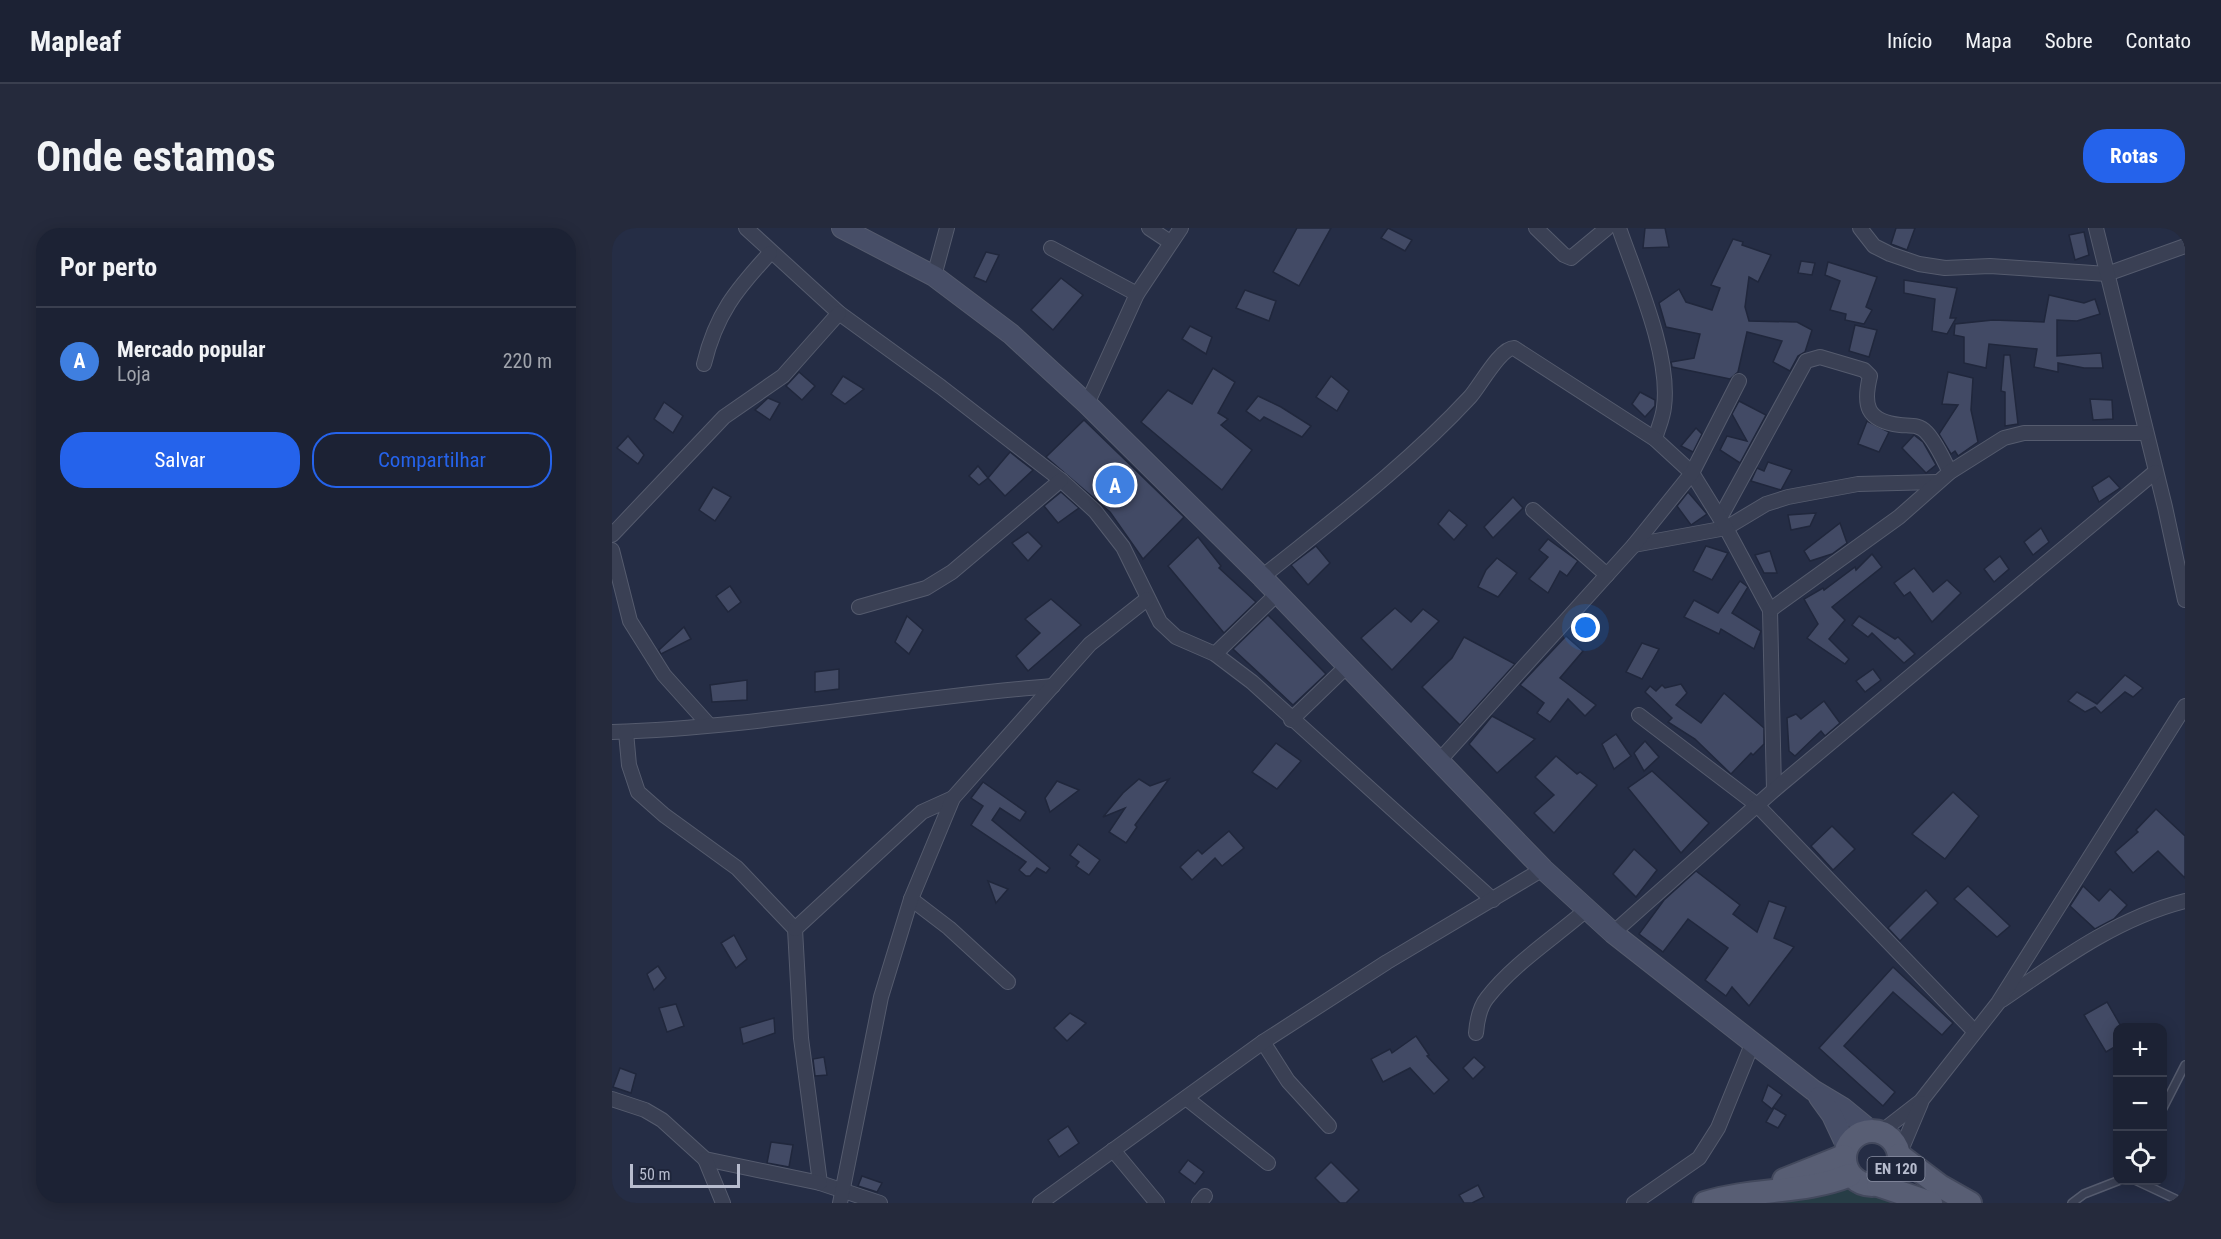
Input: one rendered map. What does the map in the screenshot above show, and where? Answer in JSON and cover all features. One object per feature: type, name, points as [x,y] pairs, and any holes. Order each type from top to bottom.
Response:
[{"type":"main road","name":"EN 120","points":[[1719,1201],[1752,1193],[1827,1185],[1847,1159],[1856,1135],[1876,1131],[1890,1137],[1899,1155],[1940,1186],[1970,1203]]},
{"type":"main road","name":"EN 120","points":[[1878,1185],[1894,1174],[1899,1155]]},
{"type":"main road","name":"EN 120","points":[[1847,1159],[1868,1185],[1878,1185],[1931,1203]]},
{"type":"street","points":[[746,228],[770,253],[839,313],[941,387],[1061,480],[1095,511],[1123,547],[1140,577],[1147,599],[1160,622],[1176,637],[1215,654],[1252,682],[1493,900]]},
{"type":"street","points":[[842,228],[933,276],[1011,334],[1087,404],[1262,577],[1543,869],[1613,933],[1813,1090],[1876,1131],[1921,1101]]},
{"type":"street","points":[[933,276],[947,228]]},
{"type":"street","points":[[1149,228],[1170,242]]},
{"type":"street","points":[[1087,404],[1137,294],[1181,228]]},
{"type":"street","points":[[1536,228],[1564,255],[1571,258],[1607,228]]},
{"type":"street","points":[[1619,228],[1650,316],[1662,366],[1664,407],[1655,439]]},
{"type":"street","points":[[1860,228],[1874,246],[1919,264],[1945,268],[1990,266],[2107,274],[2185,246]]},
{"type":"street","points":[[2096,228],[2185,600]]},
{"type":"street","points":[[1051,248],[1137,294]]},
{"type":"street","points":[[704,364],[715,327],[725,307],[770,253]]},
{"type":"street","points":[[612,536],[724,417],[783,376],[839,313]]},
{"type":"street","points":[[1262,577],[1386,478],[1437,431],[1472,395],[1508,348],[1521,352],[1655,439],[1692,473],[1723,523],[1770,610],[1774,790]]},
{"type":"street","points":[[1723,523],[1806,361],[1812,357],[1820,357],[1864,370],[1870,376],[1865,402],[1868,411],[1887,422],[1914,425],[1925,431],[1950,471]]},
{"type":"street","points":[[1439,761],[1634,545],[1692,473],[1739,381]]},
{"type":"street","points":[[1770,610],[1899,517],[1950,471],[2004,438],[2024,433],[2146,433]]},
{"type":"street","points":[[1613,933],[1774,790],[2156,472]]},
{"type":"street","points":[[859,607],[926,588],[952,572],[1061,480]]},
{"type":"street","points":[[1634,545],[1723,523],[1788,497],[1858,484],[1937,482]]},
{"type":"street","points":[[1533,510],[1607,575]]},
{"type":"street","points":[[612,550],[630,621],[664,675],[709,725]]},
{"type":"street","points":[[1215,654],[1278,594]]},
{"type":"street","points":[[841,1197],[881,997],[911,899],[953,798],[1090,644],[1147,599]]},
{"type":"street","points":[[1292,720],[1347,666]]},
{"type":"street","points":[[820,1183],[801,1038],[795,929],[737,868],[664,815],[638,792],[619,732],[709,725],[973,692],[1053,686]]},
{"type":"street","points":[[1899,1155],[1921,1101],[1998,1003],[2185,706]]},
{"type":"street","points":[[1639,715],[1757,805],[1975,1032]]},
{"type":"street","points":[[795,929],[922,812],[953,798]]},
{"type":"street","points":[[1040,1203],[1263,1042],[1386,962],[1543,869]]},
{"type":"street","points":[[911,899],[949,928],[1008,982]]},
{"type":"street","points":[[1998,1003],[2067,956],[2120,926],[2185,901]]},
{"type":"street","points":[[1476,1033],[1478,1015],[1486,999],[1509,975],[1586,910]]},
{"type":"street","points":[[1263,1042],[1288,1081],[1329,1126]]},
{"type":"street","points":[[1634,1203],[1699,1158],[1718,1128],[1753,1042]]},
{"type":"street","points":[[1813,1090],[1832,1115],[1847,1159]]},
{"type":"street","points":[[1186,1098],[1268,1163]]},
{"type":"street","points":[[612,1099],[645,1110],[662,1120],[705,1159],[723,1203]]},
{"type":"street","points":[[1113,1150],[1157,1203]]},
{"type":"street","points":[[705,1159],[820,1183],[841,1197],[880,1203]]},
{"type":"lane","points":[[2167,1102],[2185,1065]]},
{"type":"lane","points":[[2072,1203],[2084,1194],[2113,1183]]},
{"type":"lane","points":[[2146,1185],[2184,1203]]},
{"type":"shaded area","points":[[1858,1182],[1931,1203],[1731,1203]]},
{"type":"building","points":[[1297,228],[1331,228],[1299,286],[1273,272]]},
{"type":"building","points":[[1388,228],[1412,240],[1405,251],[1381,238]]},
{"type":"building","points":[[1645,228],[1665,228],[1669,247],[1643,248]]},
{"type":"building","points":[[1896,228],[1915,228],[1907,250],[1891,244]]},
{"type":"building","points":[[2084,232],[2089,255],[2075,260],[2069,235]]},
{"type":"building","points":[[1733,239],[1743,242],[1742,245],[1771,255],[1758,282],[1749,277],[1745,307],[1749,321],[1797,322],[1812,330],[1805,352],[1798,356],[1790,371],[1773,362],[1782,341],[1747,332],[1738,372],[1730,379],[1672,367],[1671,362],[1694,358],[1700,334],[1666,327],[1659,303],[1679,289],[1686,302],[1712,310],[1720,288],[1711,285]]},
{"type":"building","points":[[986,252],[999,255],[986,282],[974,277]]},
{"type":"building","points":[[1801,261],[1815,263],[1812,275],[1798,273]]},
{"type":"building","points":[[1828,262],[1877,277],[1866,307],[1872,310],[1864,324],[1845,320],[1846,314],[1830,310],[1840,281],[1825,275]]},
{"type":"building","points":[[1061,278],[1083,295],[1053,330],[1031,310]]},
{"type":"building","points":[[1904,280],[1957,288],[1950,318],[1956,318],[1947,334],[1932,331],[1935,299],[1904,293]]},
{"type":"building","points":[[1245,290],[1276,301],[1269,321],[1236,308]]},
{"type":"building","points":[[2049,295],[2084,303],[2095,299],[2100,314],[2077,321],[2057,320],[2057,356],[2101,353],[2103,368],[2084,368],[2058,363],[2058,372],[2034,367],[2037,349],[1989,344],[1986,368],[1964,363],[1964,337],[1954,335],[1955,324],[1993,320],[2044,322]]},
{"type":"building","points":[[1855,325],[1877,330],[1869,357],[1849,351]]},
{"type":"building","points":[[1190,326],[1212,337],[1206,354],[1182,339]]},
{"type":"building","points":[[2004,355],[2010,355],[2018,424],[2005,426],[2005,392],[2001,391]]},
{"type":"building","points":[[1213,368],[1235,382],[1218,413],[1228,419],[1221,425],[1252,450],[1222,490],[1141,422],[1168,390],[1192,404]]},
{"type":"building","points":[[799,372],[815,386],[802,400],[786,386]]},
{"type":"building","points":[[1948,372],[1973,378],[1971,410],[1978,442],[1958,456],[1955,451],[1951,454],[1939,434],[1958,405],[1942,404]]},
{"type":"building","points":[[843,376],[864,389],[845,404],[831,394]]},
{"type":"building","points":[[1331,376],[1349,391],[1337,411],[1316,397]]},
{"type":"building","points":[[1640,392],[1655,400],[1655,406],[1645,417],[1632,404]]},
{"type":"building","points":[[1258,396],[1311,426],[1302,437],[1264,417],[1260,421],[1246,411]]},
{"type":"building","points":[[768,398],[780,403],[770,420],[755,410]]},
{"type":"building","points":[[2090,399],[2112,400],[2113,419],[2093,420]]},
{"type":"building","points":[[1739,401],[1766,415],[1740,463],[1720,450],[1727,436],[1747,441],[1732,414]]},
{"type":"building","points":[[664,402],[683,416],[673,433],[654,419]]},
{"type":"building","points":[[1084,420],[1184,517],[1143,559],[1110,512],[1046,457]]},
{"type":"building","points":[[1867,421],[1889,432],[1879,452],[1858,444]]},
{"type":"building","points":[[1696,428],[1702,434],[1693,452],[1681,446]]},
{"type":"building","points":[[1914,435],[1923,442],[1936,465],[1926,473],[1902,448]]},
{"type":"building","points":[[628,436],[644,455],[638,464],[617,448]]},
{"type":"building","points":[[1010,452],[1033,470],[1005,496],[988,478]]},
{"type":"building","points":[[1768,462],[1792,470],[1781,490],[1751,481],[1757,468],[1764,471]]},
{"type":"building","points":[[978,466],[988,478],[979,485],[969,476]]},
{"type":"building","points":[[2109,476],[2120,488],[2099,502],[2092,487]]},
{"type":"building","points":[[713,487],[731,497],[715,521],[699,510]]},
{"type":"building","points":[[1061,492],[1079,508],[1058,523],[1044,506]]},
{"type":"building","points":[[1688,492],[1707,514],[1691,525],[1677,506]]},
{"type":"building","points":[[1513,497],[1523,508],[1493,538],[1484,527]]},
{"type":"building","points":[[1449,510],[1467,525],[1454,540],[1438,524]]},
{"type":"building","points":[[1816,513],[1810,526],[1791,530],[1788,515]]},
{"type":"building","points":[[1840,523],[1847,543],[1832,554],[1810,561],[1804,551]]},
{"type":"building","points":[[2041,528],[2049,542],[2033,555],[2024,542]]},
{"type":"building","points":[[1028,532],[1042,546],[1028,561],[1012,543]]},
{"type":"building","points":[[1198,537],[1221,566],[1219,568],[1256,602],[1224,633],[1168,566]]},
{"type":"building","points":[[1548,539],[1578,561],[1567,576],[1560,571],[1548,593],[1529,579],[1548,557],[1539,550]]},
{"type":"building","points":[[1316,546],[1330,563],[1308,585],[1291,565]]},
{"type":"building","points":[[1706,546],[1728,553],[1712,580],[1693,571]]},
{"type":"building","points":[[1770,551],[1777,573],[1764,573],[1755,555]]},
{"type":"building","points":[[1872,554],[1882,567],[1832,607],[1845,620],[1829,639],[1849,659],[1845,664],[1807,638],[1818,624],[1804,599],[1823,588],[1824,590],[1855,567],[1856,570]]},
{"type":"building","points":[[2000,556],[2009,569],[1994,582],[1984,569]]},
{"type":"building","points":[[1497,558],[1517,573],[1498,597],[1478,587],[1486,570]]},
{"type":"building","points":[[1914,568],[1933,592],[1947,580],[1961,593],[1932,622],[1910,592],[1904,596],[1894,583]]},
{"type":"building","points":[[1740,581],[1748,587],[1732,613],[1761,631],[1754,649],[1721,629],[1719,634],[1684,617],[1694,600],[1718,613]]},
{"type":"building","points":[[730,586],[741,602],[728,612],[716,596]]},
{"type":"building","points":[[1051,599],[1081,625],[1028,671],[1016,656],[1040,633],[1025,619]]},
{"type":"building","points":[[1395,608],[1411,622],[1423,609],[1439,621],[1392,670],[1361,638]]},
{"type":"building","points":[[1268,615],[1326,674],[1293,705],[1233,649]]},
{"type":"building","points":[[907,616],[923,630],[909,654],[895,642]]},
{"type":"building","points":[[1859,616],[1895,639],[1898,637],[1915,654],[1904,663],[1872,633],[1868,637],[1852,625]]},
{"type":"building","points":[[684,627],[691,639],[661,654],[659,650]]},
{"type":"building","points":[[1566,636],[1583,651],[1560,678],[1596,705],[1585,716],[1568,699],[1550,722],[1537,713],[1544,703],[1520,685]]},
{"type":"building","points":[[1464,637],[1515,664],[1460,725],[1422,687],[1452,658]]},
{"type":"building","points":[[1642,643],[1659,649],[1642,679],[1626,672]]},
{"type":"building","points":[[839,669],[839,689],[815,692],[815,672]]},
{"type":"building","points":[[1873,669],[1881,680],[1865,692],[1856,681]]},
{"type":"building","points":[[2125,675],[2143,688],[2133,697],[2125,692],[2101,713],[2095,707],[2085,712],[2068,701],[2077,692],[2097,704]]},
{"type":"building","points":[[747,680],[747,700],[712,702],[710,685]]},
{"type":"building","points":[[1681,684],[1687,693],[1676,705],[1701,723],[1724,693],[1764,728],[1764,744],[1753,755],[1751,753],[1731,774],[1695,739],[1668,722],[1672,718],[1645,692],[1650,686],[1656,691],[1662,685],[1665,688]]},
{"type":"building","points":[[1824,701],[1840,723],[1825,736],[1821,731],[1795,756],[1789,751],[1787,718],[1796,714],[1801,719]]},
{"type":"building","points":[[1492,716],[1535,739],[1497,773],[1469,744]]},
{"type":"building","points":[[1616,734],[1631,756],[1614,769],[1602,744]]},
{"type":"building","points":[[1645,741],[1659,757],[1644,771],[1634,753]]},
{"type":"building","points":[[1276,743],[1301,761],[1277,789],[1252,772]]},
{"type":"building","points":[[1556,756],[1577,774],[1580,772],[1597,785],[1554,833],[1534,813],[1554,795],[1535,777]]},
{"type":"building","points":[[1652,771],[1709,823],[1681,853],[1628,788]]},
{"type":"building","points":[[1139,779],[1150,786],[1169,779],[1135,825],[1137,827],[1126,843],[1109,832],[1125,808],[1103,817],[1123,793]]},
{"type":"building","points":[[1057,781],[1079,790],[1050,812],[1045,798]]},
{"type":"building","points":[[983,782],[1026,812],[1020,821],[1000,808],[992,820],[1050,868],[1046,873],[1037,868],[1030,876],[1026,876],[1019,870],[1026,862],[971,825],[983,806],[971,798]]},
{"type":"building","points":[[1953,792],[1979,816],[1945,859],[1912,834]]},
{"type":"building","points":[[2156,809],[2185,836],[2185,878],[2158,851],[2133,873],[2115,852],[2138,832],[2136,830]]},
{"type":"building","points":[[1832,826],[1855,849],[1833,870],[1811,846]]},
{"type":"building","points":[[1229,831],[1244,848],[1222,866],[1215,858],[1192,880],[1180,867],[1198,850],[1202,854]]},
{"type":"building","points":[[1078,844],[1100,860],[1089,875],[1076,866],[1079,862],[1070,855]]},
{"type":"building","points":[[1634,849],[1657,870],[1636,897],[1613,874]]},
{"type":"building","points":[[1696,871],[1740,905],[1733,914],[1757,932],[1769,901],[1786,907],[1774,938],[1794,947],[1749,1006],[1732,987],[1726,996],[1705,980],[1728,948],[1688,919],[1663,952],[1639,934],[1664,900]]},
{"type":"building","points":[[988,881],[1008,889],[996,903]]},
{"type":"building","points":[[1968,886],[2010,926],[1997,937],[1954,899]]},
{"type":"building","points":[[2083,886],[2099,901],[2110,889],[2127,905],[2114,919],[2095,929],[2070,906]]},
{"type":"building","points":[[1926,890],[1938,903],[1900,941],[1888,928]]},
{"type":"building","points":[[734,935],[747,959],[736,968],[721,943]]},
{"type":"building","points":[[658,966],[666,978],[654,990],[647,974]]},
{"type":"building","points":[[1893,967],[1953,1023],[1942,1035],[1893,992],[1844,1046],[1895,1092],[1883,1106],[1819,1048]]},
{"type":"building","points":[[2107,1002],[2119,1023],[2113,1023],[2113,1048],[2106,1052],[2084,1015]]},
{"type":"building","points":[[676,1004],[684,1026],[667,1032],[659,1008]]},
{"type":"building","points":[[1070,1013],[1086,1023],[1067,1041],[1054,1028]]},
{"type":"building","points":[[774,1018],[775,1033],[743,1044],[740,1028]]},
{"type":"building","points":[[1416,1036],[1429,1055],[1427,1056],[1449,1080],[1434,1094],[1410,1068],[1383,1082],[1371,1059],[1390,1049],[1392,1053]]},
{"type":"building","points":[[824,1057],[827,1075],[815,1076],[813,1059]]},
{"type":"building","points":[[1474,1057],[1485,1067],[1473,1079],[1463,1068]]},
{"type":"building","points":[[620,1068],[636,1074],[631,1093],[613,1087]]},
{"type":"building","points":[[1768,1085],[1782,1095],[1772,1109],[1762,1101]]},
{"type":"building","points":[[1774,1108],[1786,1115],[1778,1128],[1766,1122]]},
{"type":"building","points":[[1068,1126],[1079,1143],[1059,1157],[1048,1140]]},
{"type":"building","points":[[771,1142],[793,1145],[789,1167],[767,1163]]},
{"type":"building","points":[[1188,1160],[1204,1172],[1195,1184],[1179,1172]]},
{"type":"building","points":[[1331,1162],[1359,1190],[1346,1203],[1340,1203],[1315,1178]]},
{"type":"building","points":[[862,1176],[882,1183],[877,1192],[858,1186]]},
{"type":"building","points":[[1478,1185],[1484,1197],[1472,1203],[1464,1203],[1459,1195]]},
{"type":"place","name":"Mercado popular","points":[[1115,485]]}]
